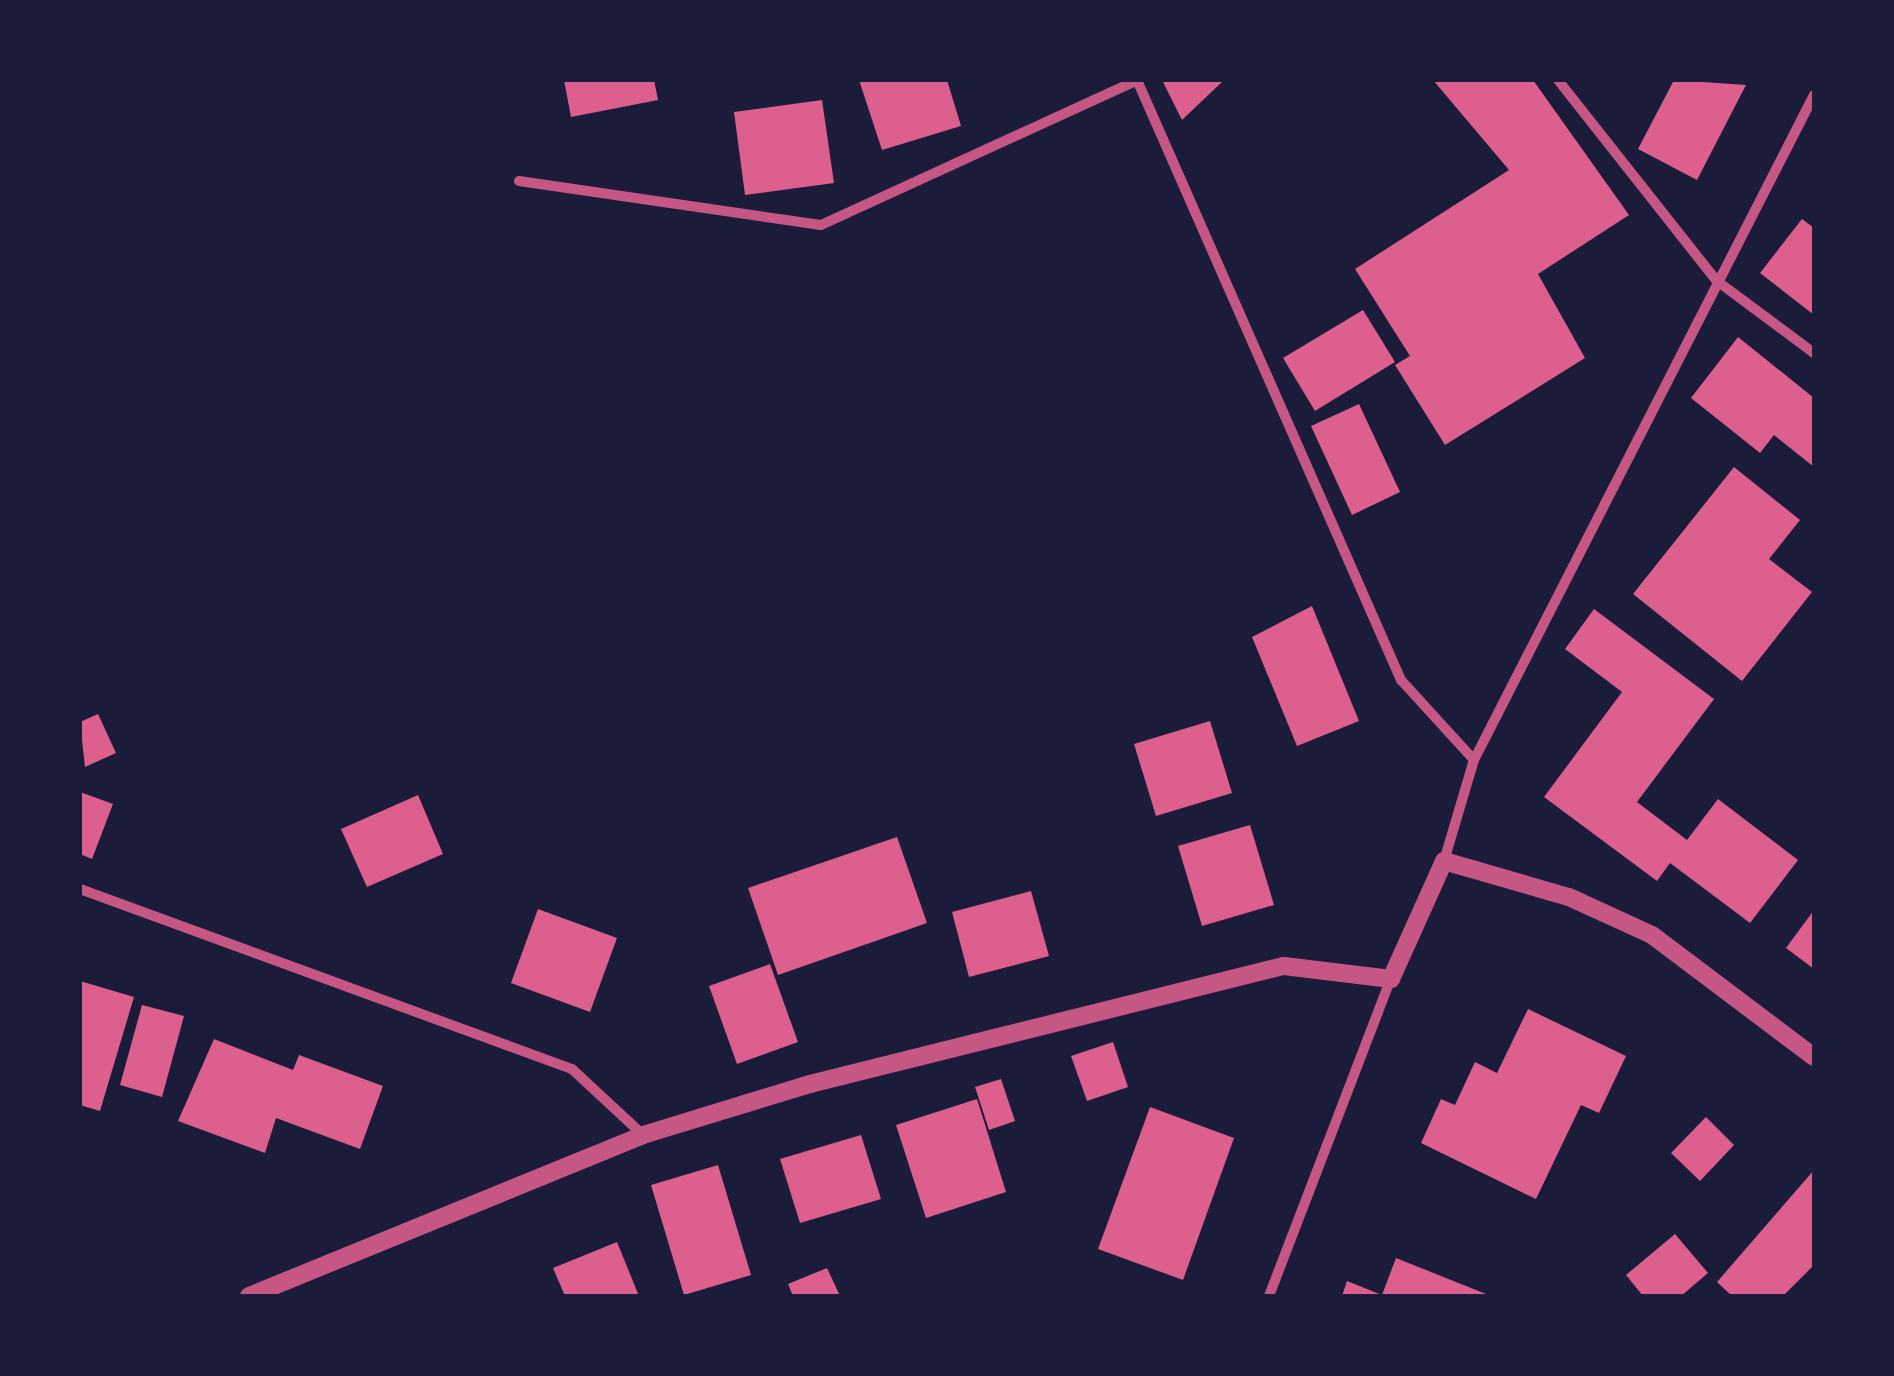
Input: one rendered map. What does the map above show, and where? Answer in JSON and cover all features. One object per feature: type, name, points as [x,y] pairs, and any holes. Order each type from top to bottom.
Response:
[{"type":"street","points":[[519,182],[821,225],[1137,80],[1401,680],[1474,760]]},
{"type":"street","points":[[1558,80],[1716,281],[1814,353]]},
{"type":"street","points":[[1269,1296],[1391,979],[1444,861],[1474,760],[1814,95]]},
{"type":"street","points":[[1444,861],[1569,897],[1652,935],[1814,1057]]},
{"type":"street","points":[[80,889],[572,1069],[642,1135]]},
{"type":"street","points":[[249,1296],[642,1135],[1284,966],[1391,979]]},
{"type":"building","points":[[564,80],[654,80],[658,100],[571,117]]},
{"type":"building","points":[[859,80],[947,80],[961,126],[882,150]]},
{"type":"building","points":[[1162,80],[1224,80],[1182,120]]},
{"type":"building","points":[[1433,80],[1533,80],[1629,215],[1538,274],[1585,358],[1445,445],[1395,365],[1410,356],[1355,269],[1509,170]]},
{"type":"building","points":[[1674,80],[1746,85],[1697,180],[1638,149]]},
{"type":"building","points":[[822,100],[834,183],[745,195],[734,112]]},
{"type":"building","points":[[1802,219],[1814,228],[1814,315],[1760,273]]},
{"type":"building","points":[[1363,310],[1395,362],[1315,411],[1283,358]]},
{"type":"building","points":[[1738,337],[1814,398],[1814,467],[1774,435],[1760,453],[1691,398]]},
{"type":"building","points":[[1359,404],[1400,492],[1352,515],[1311,426]]},
{"type":"building","points":[[1734,467],[1800,520],[1769,559],[1812,592],[1742,681],[1633,594]]},
{"type":"building","points":[[1312,606],[1359,721],[1297,746],[1252,637]]},
{"type":"building","points":[[1594,609],[1714,699],[1637,802],[1687,840],[1718,799],[1798,860],[1750,923],[1670,863],[1657,881],[1544,797],[1622,692],[1565,649]]},
{"type":"building","points":[[98,714],[116,753],[85,767],[80,722]]},
{"type":"building","points":[[1210,721],[1232,793],[1156,816],[1134,744]]},
{"type":"building","points":[[80,792],[113,804],[92,859],[80,854]]},
{"type":"building","points":[[418,795],[443,854],[367,887],[341,829]]},
{"type":"building","points":[[1250,825],[1274,905],[1202,926],[1178,846]]},
{"type":"building","points":[[897,837],[927,923],[778,975],[748,888]]},
{"type":"building","points":[[1031,891],[1049,956],[969,977],[952,912]]},
{"type":"building","points":[[538,909],[617,938],[590,1012],[511,983]]},
{"type":"building","points":[[1814,910],[1814,969],[1786,948]]},
{"type":"building","points":[[770,964],[798,1042],[737,1064],[709,986]]},
{"type":"building","points":[[80,981],[134,997],[100,1111],[80,1105]]},
{"type":"building","points":[[142,1005],[184,1016],[162,1097],[120,1085]]},
{"type":"building","points":[[1528,1009],[1626,1056],[1599,1113],[1581,1105],[1536,1199],[1421,1143],[1441,1099],[1455,1105],[1475,1062],[1497,1073]]},
{"type":"building","points":[[214,1039],[293,1070],[299,1055],[383,1086],[360,1149],[276,1118],[265,1153],[178,1121]]},
{"type":"building","points":[[1113,1042],[1128,1087],[1087,1101],[1071,1056]]},
{"type":"building","points":[[1001,1079],[1015,1121],[989,1130],[975,1087]]},
{"type":"building","points":[[977,1099],[1006,1192],[926,1218],[896,1125]]},
{"type":"building","points":[[1150,1107],[1234,1138],[1183,1280],[1098,1249]]},
{"type":"building","points":[[1706,1117],[1734,1145],[1700,1181],[1671,1153]]},
{"type":"building","points":[[861,1135],[881,1199],[800,1223],[780,1159]]},
{"type":"building","points":[[718,1165],[751,1275],[684,1295],[651,1185]]},
{"type":"building","points":[[1814,1170],[1814,1265],[1783,1296],[1732,1296],[1717,1282]]},
{"type":"building","points":[[1675,1234],[1708,1273],[1681,1296],[1643,1296],[1626,1275]]},
{"type":"building","points":[[617,1242],[639,1296],[565,1296],[553,1268]]},
{"type":"building","points":[[1396,1258],[1491,1296],[1342,1296],[1347,1281],[1382,1295]]},
{"type":"building","points":[[827,1268],[840,1296],[793,1296],[788,1284]]}]
